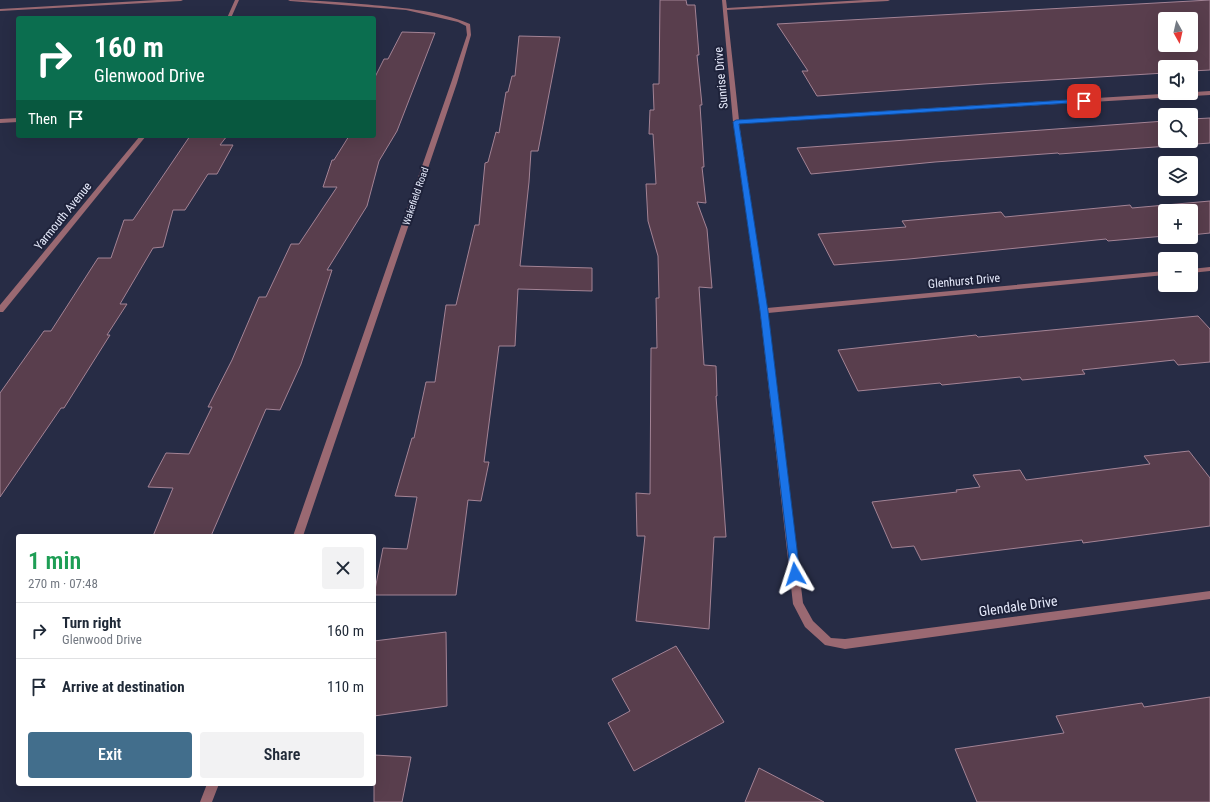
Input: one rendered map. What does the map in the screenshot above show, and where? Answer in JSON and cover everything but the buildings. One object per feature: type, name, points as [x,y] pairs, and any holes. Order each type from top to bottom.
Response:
[{"type":"street","points":[[0,10],[180,0]]},
{"type":"street","points":[[230,16],[237,0]]},
{"type":"street","name":"Wakefield Road","points":[[290,0],[406,9],[432,14],[468,25],[469,35],[454,84],[299,534]]},
{"type":"street","name":"Sunrise Drive","points":[[724,0],[736,122],[764,311],[798,604],[808,624],[829,642]]},
{"type":"street","points":[[726,9],[888,0]]},
{"type":"street","points":[[736,122],[1210,94]]},
{"type":"street","points":[[0,121],[16,120]]},
{"type":"street","name":"Yarmouth Avenue","points":[[0,310],[141,138]]},
{"type":"street","points":[[1198,270],[1210,269]]},
{"type":"street","name":"Glenhurst Drive","points":[[764,311],[1158,274]]},
{"type":"street","points":[[0,299],[9,299]]},
{"type":"street","name":"Glendale Drive","points":[[829,642],[845,644],[1210,595]]},
{"type":"street","points":[[206,802],[212,786]]},
{"type":"route","points":[[795,574],[764,311],[736,122],[1084,101]]}]
